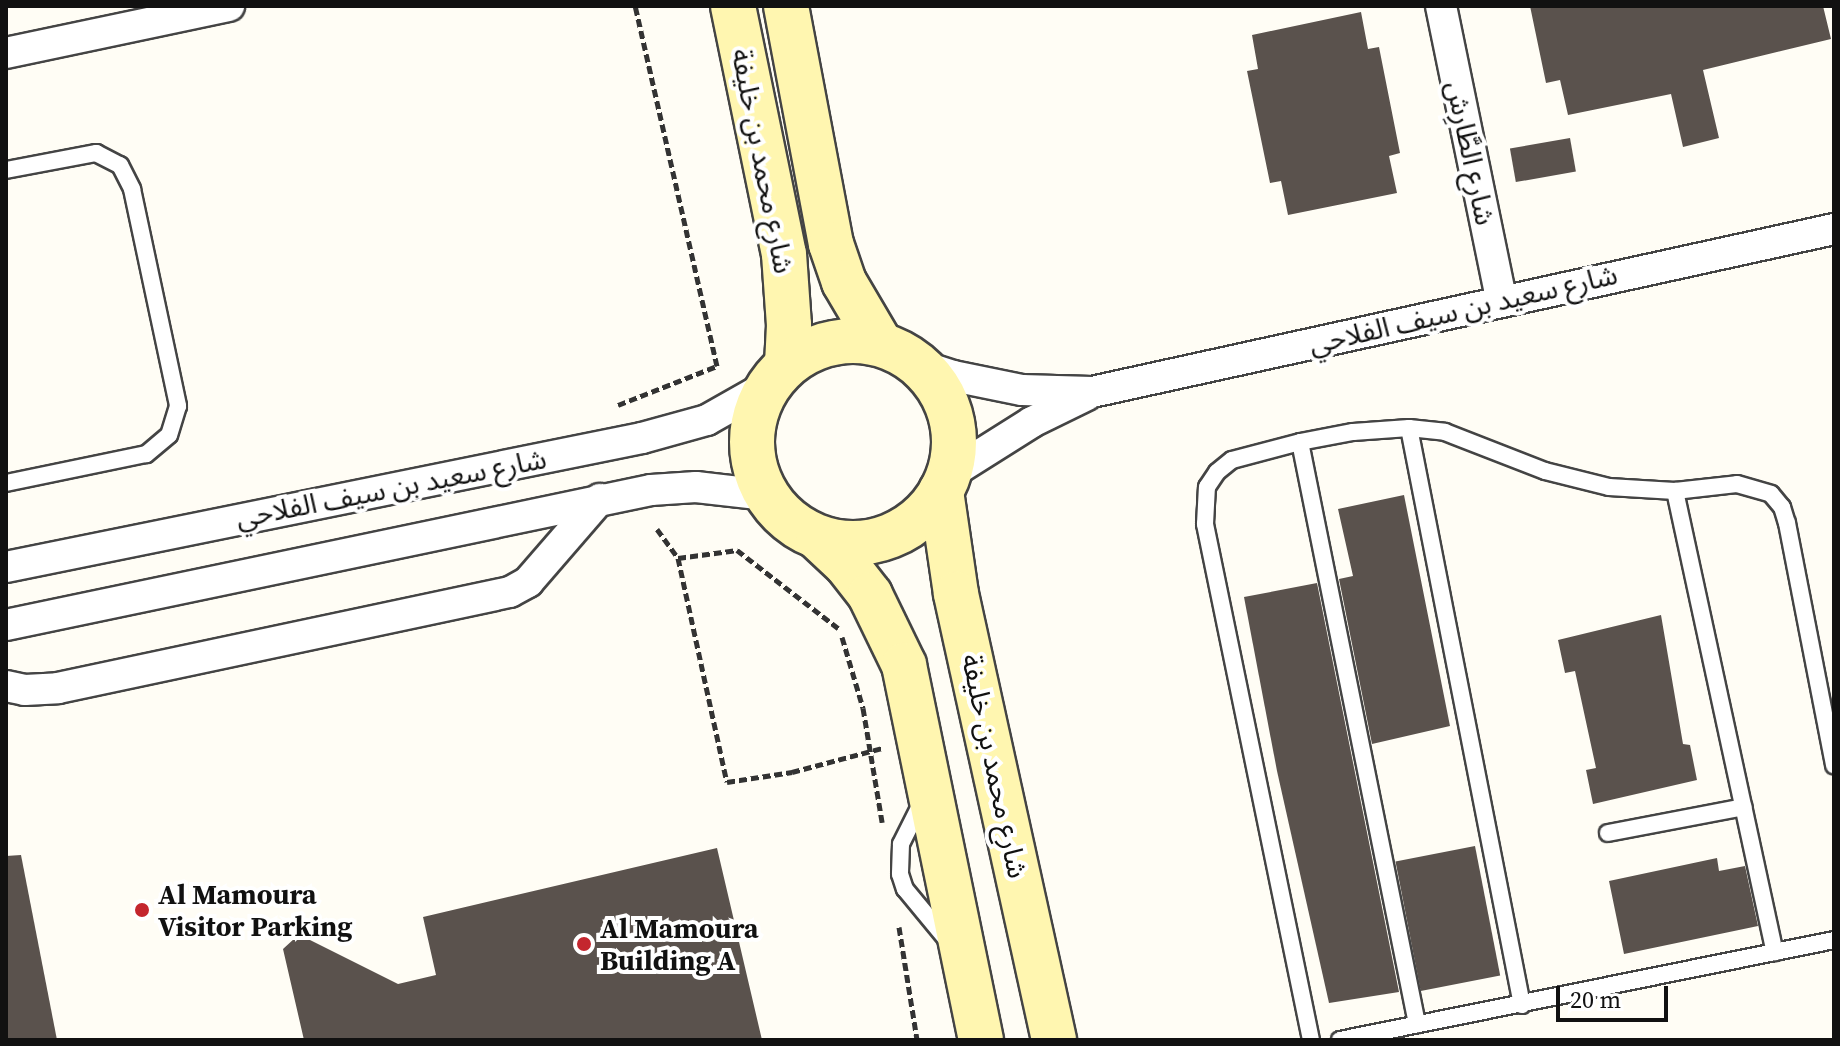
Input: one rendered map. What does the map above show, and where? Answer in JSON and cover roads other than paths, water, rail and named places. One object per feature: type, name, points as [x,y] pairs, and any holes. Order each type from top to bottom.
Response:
[{"type":"main road","name":"شارع محمد بن خليفة","points":[[733,6],[784,254],[788,292],[777,376]]},
{"type":"main road","name":"شارع محمد بن خليفة","points":[[786,6],[831,244],[844,282],[880,343]]},
{"type":"main road","points":[[818,538],[860,542],[901,531],[924,514],[944,483],[954,446],[950,416],[939,388],[919,365],[880,343],[831,342],[807,351],[777,376],[753,422],[752,459],[765,495],[788,521],[818,538],[846,564],[870,595],[889,628],[904,665],[981,1040]]},
{"type":"main road","name":"شارع محمد بن خليفة","points":[[944,483],[956,594],[1054,1040]]},
{"type":"street","points":[[6,53],[229,6]]},
{"type":"street","name":"شارع الطَّارِش","points":[[1441,6],[1501,299]]},
{"type":"street","name":"شارع سعيد بن سيف الفلاحي","points":[[944,483],[1032,422],[1092,392],[1501,299],[1834,229]]},
{"type":"street","name":"شارع سعيد بن سيف الفلاحي","points":[[919,365],[1010,388],[1092,392]]},
{"type":"street","name":"شارع سعيد بن سيف الفلاحي","points":[[6,567],[642,438],[707,420],[777,376]]},
{"type":"street","name":"شارع سعيد بن سيف الفلاحي","points":[[6,625],[651,490],[696,487],[765,495]]},
{"type":"street","points":[[6,686],[25,690],[71,685],[510,592],[528,582],[600,499]]},
{"type":"lane","points":[[6,170],[96,153],[120,165],[132,189],[178,406],[169,435],[146,454],[6,483]]},
{"type":"lane","points":[[1409,428],[1522,1005]]},
{"type":"lane","points":[[1311,1040],[1203,506],[1207,487],[1217,472],[1232,460],[1353,432],[1409,428],[1445,432],[1577,480],[1620,488],[1675,491],[1737,484],[1771,494],[1782,507],[1834,765]]},
{"type":"lane","points":[[1300,442],[1417,1024]]},
{"type":"lane","points":[[1675,491],[1775,952]]},
{"type":"lane","points":[[1608,833],[1744,807]]},
{"type":"lane","points":[[1340,1040],[1834,940]]},
{"type":"place","name":"Al Mamoura Visitor Parking","points":[[142,910]]},
{"type":"place","name":"Al Mamoura Building A","points":[[584,944]]}]
